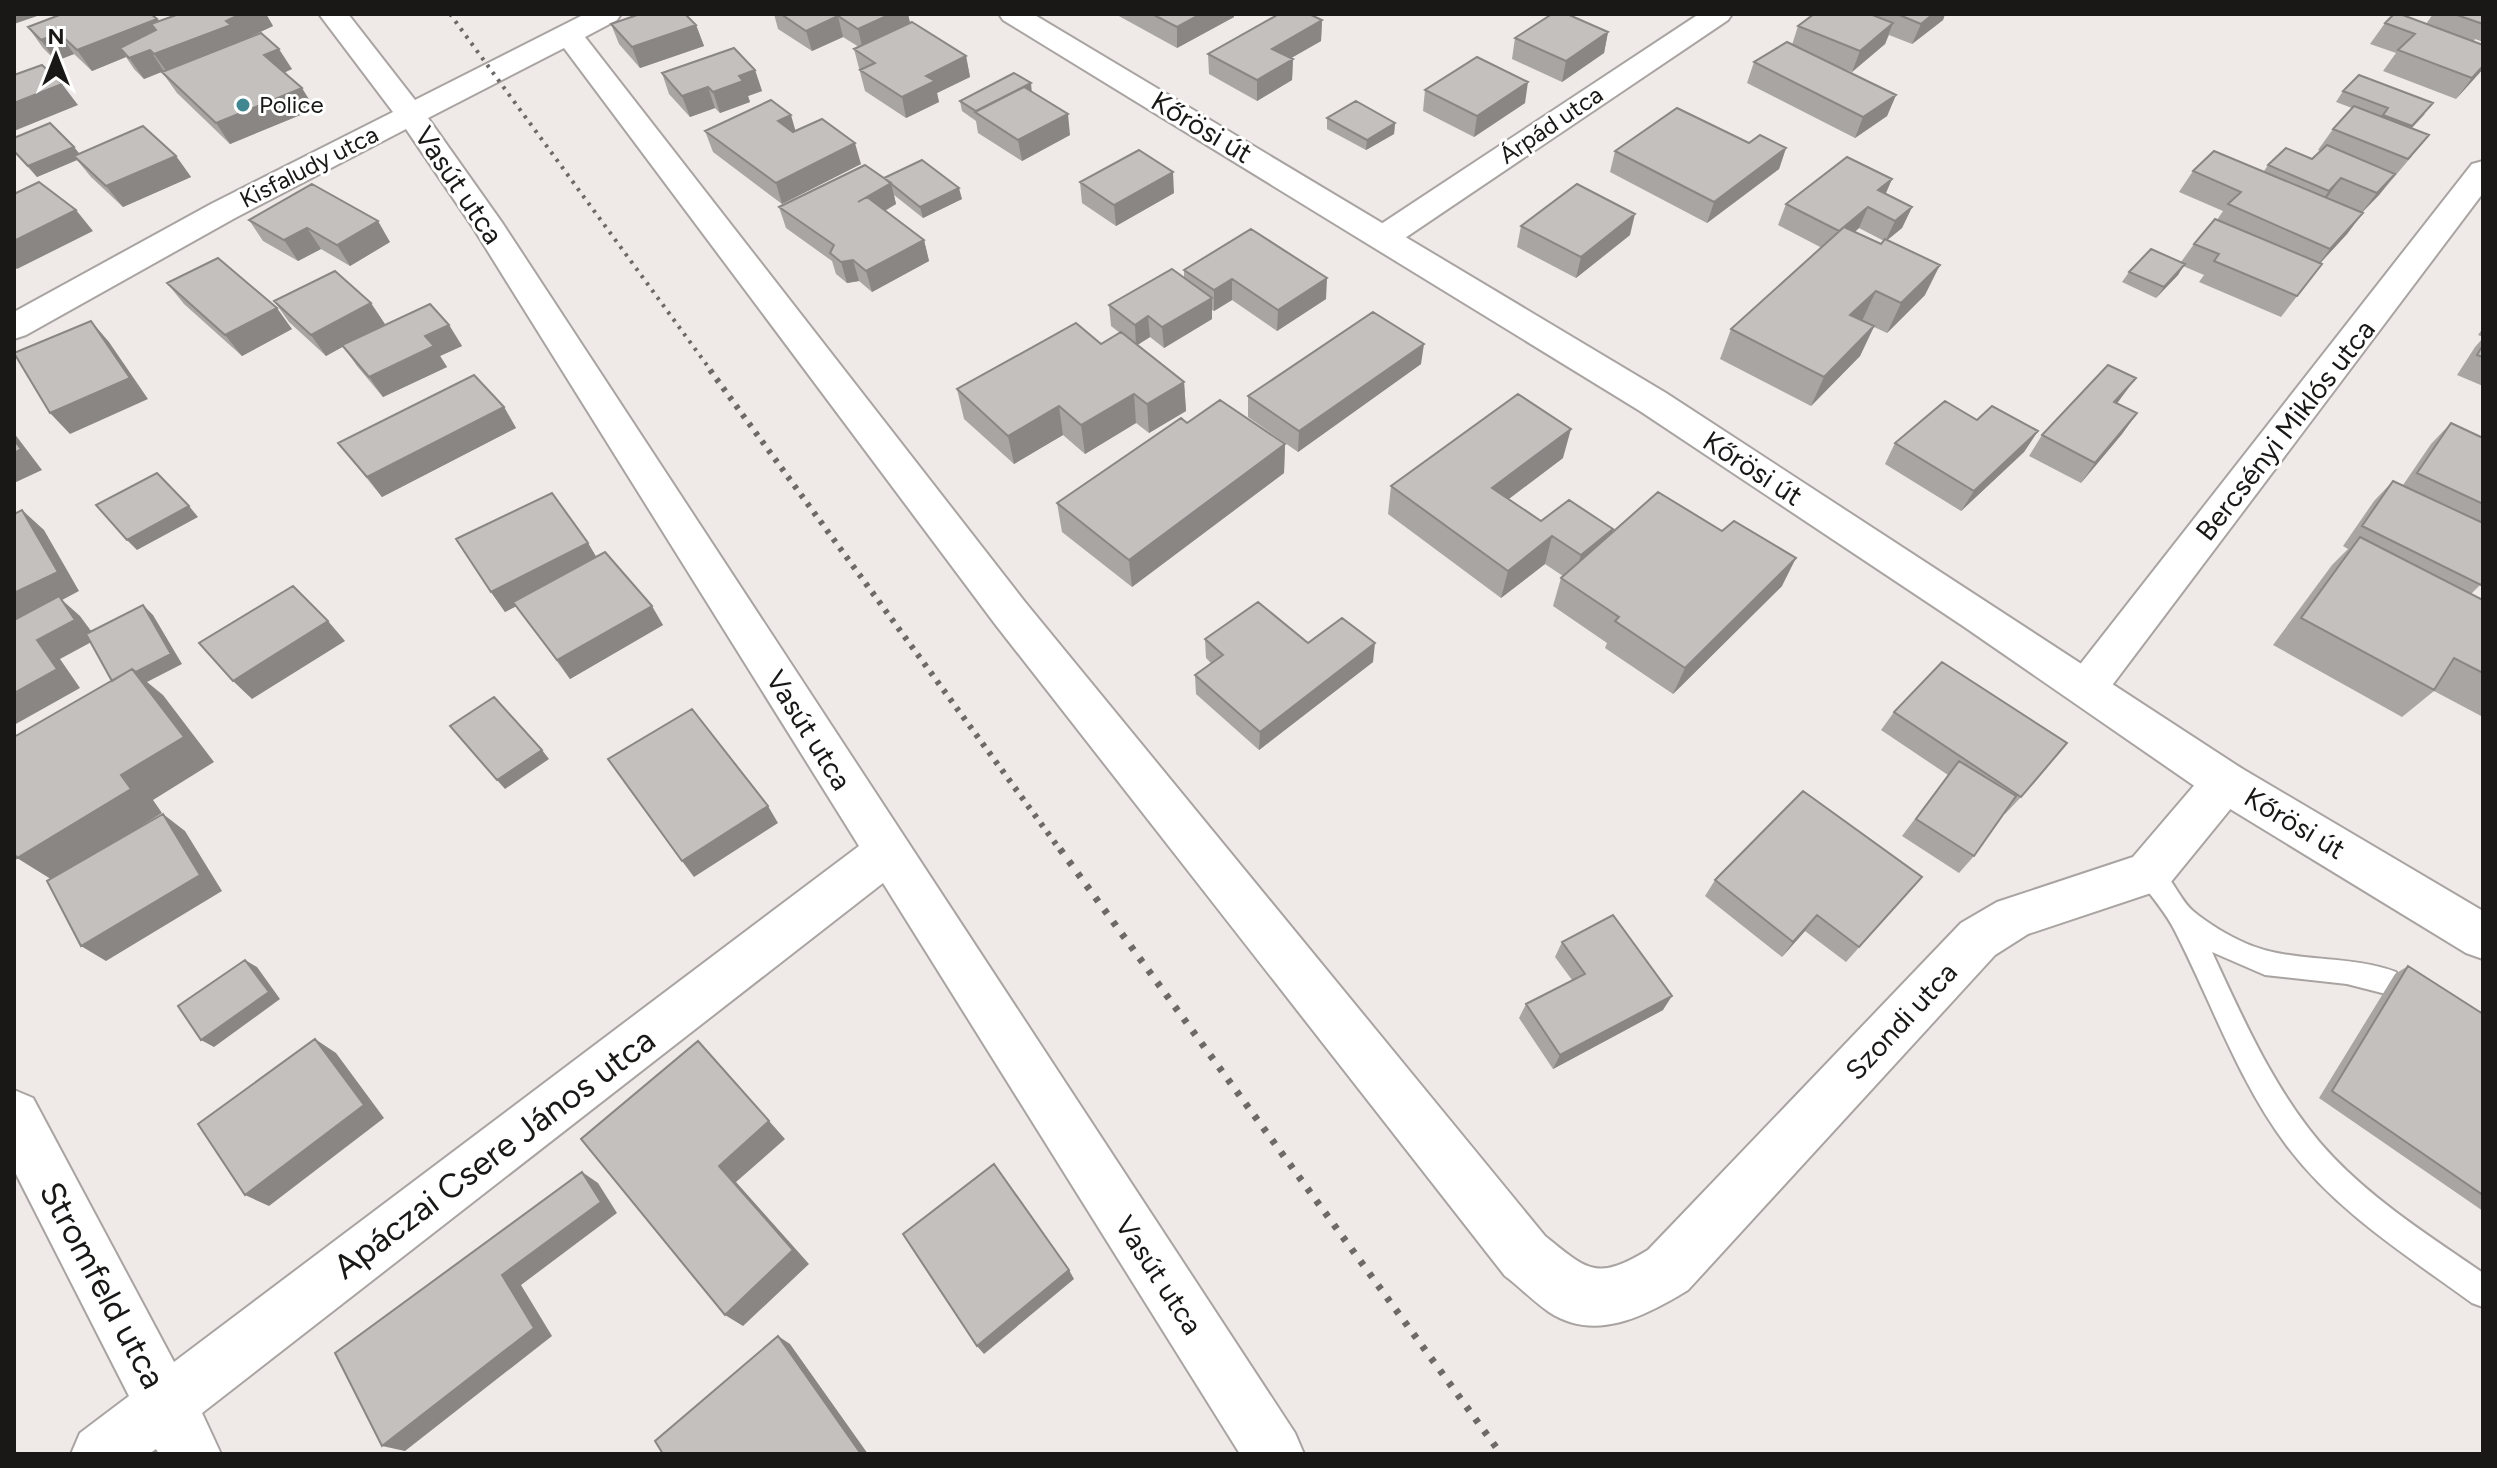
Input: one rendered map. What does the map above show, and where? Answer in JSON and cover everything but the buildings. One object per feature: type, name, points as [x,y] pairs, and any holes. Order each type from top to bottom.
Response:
[{"type":"street","name":"Vasút utca","points":[[333,14],[411,115],[487,224],[1274,1454]]},
{"type":"street","name":"Kisfaludy utca","points":[[14,327],[223,211],[607,14]]},
{"type":"street","name":"Kőrösi út","points":[[1013,14],[1653,402],[2225,782],[2483,937]]},
{"type":"street","name":"Árpád utca","points":[[1384,237],[1718,14]]},
{"type":"street","name":"Szondi utca","points":[[569,35],[1010,613],[1525,1256],[1570,1293],[1600,1297],[1628,1294],[1668,1270],[1978,939],[2014,917],[2149,873]]},
{"type":"street","name":"Bercsényi Miklós utca","points":[[2086,688],[2483,171]]},
{"type":"street","points":[[2149,873],[2225,782]]},
{"type":"street","name":"Apáczai Csere János utca","points":[[101,1454],[887,852]]},
{"type":"street","name":"Stromfeld utca","points":[[14,1116],[191,1454]]},
{"type":"lane","points":[[2149,873],[2183,919],[2265,1085],[2312,1152],[2349,1193],[2483,1292]]},
{"type":"lane","points":[[2183,919],[2234,951],[2265,963],[2347,972],[2386,981]]},
{"type":"railway","points":[[450,14],[712,372]]},
{"type":"railway","points":[[710,370],[1061,851]]},
{"type":"railway","points":[[1060,849],[1501,1454]]},
{"type":"place","name":"Police","points":[[243,105]]}]
